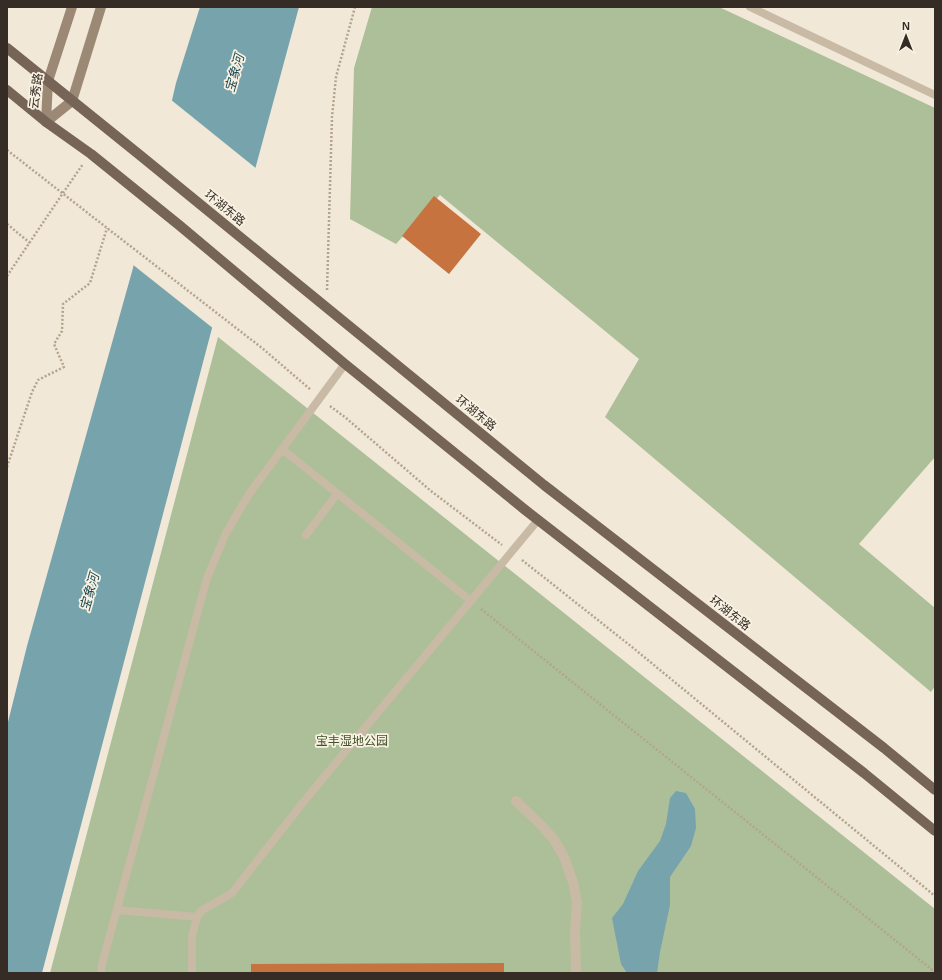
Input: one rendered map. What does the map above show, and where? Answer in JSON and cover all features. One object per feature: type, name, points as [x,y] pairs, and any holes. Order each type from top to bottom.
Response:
[{"type":"main road","name":"环湖东路","points":[[7,48],[544,485],[884,748],[935,790]]},
{"type":"main road","points":[[7,90],[46,122],[91,154],[179,225],[345,364],[538,520],[864,773],[935,831]]},
{"type":"street","name":"云秀路","points":[[46,122],[48,81],[72,7]]},
{"type":"street","points":[[72,101],[101,7]]},
{"type":"street","name":"云秀路","points":[[46,122],[72,101]]},
{"type":"street","points":[[516,801],[555,841],[564,857],[573,882],[577,903],[575,930],[576,973]]},
{"type":"lane","points":[[750,7],[935,95]]},
{"type":"lane","points":[[101,973],[102,964],[207,578],[226,533],[249,494],[345,364]]},
{"type":"lane","points":[[282,449],[471,601]]},
{"type":"lane","points":[[306,535],[337,494]]},
{"type":"lane","points":[[192,973],[192,936],[197,917],[201,911],[232,893],[305,800],[538,520]]},
{"type":"lane","points":[[117,910],[197,917]]},
{"type":"path","points":[[327,307],[332,110],[336,77],[355,7]]},
{"type":"path","points":[[7,150],[262,348],[431,491],[512,552],[638,652],[935,896]]},
{"type":"path","points":[[7,276],[91,154]]},
{"type":"path","points":[[7,224],[30,243]]},
{"type":"path","points":[[7,467],[32,392],[38,380],[64,367],[54,344],[62,331],[63,304],[90,282],[107,228]]},
{"type":"path","points":[[471,601],[935,972]]},
{"type":"green space","points":[[372,7],[719,7],[935,108],[935,457],[859,544],[935,608],[935,686],[931,692],[605,417],[639,359],[440,195],[396,244],[350,219],[354,68]]},
{"type":"green space","name":"宝丰湿地公园","points":[[218,337],[935,909],[935,973],[50,973]]},
{"type":"water","name":"宝象河","points":[[200,7],[299,7],[211,332],[42,973],[7,973],[7,726],[27,646],[133,268],[176,83]]},
{"type":"water","points":[[676,791],[686,793],[695,809],[696,828],[691,846],[670,877],[670,905],[657,973],[627,973],[621,964],[612,918],[623,904],[638,871],[660,841],[666,824],[670,798]]},
{"type":"pier","points":[[170,99],[257,169],[214,329],[132,264]]},
{"type":"building","points":[[434,196],[481,234],[449,274],[402,236]]},
{"type":"building","points":[[504,963],[504,973],[251,973],[251,964]]}]
